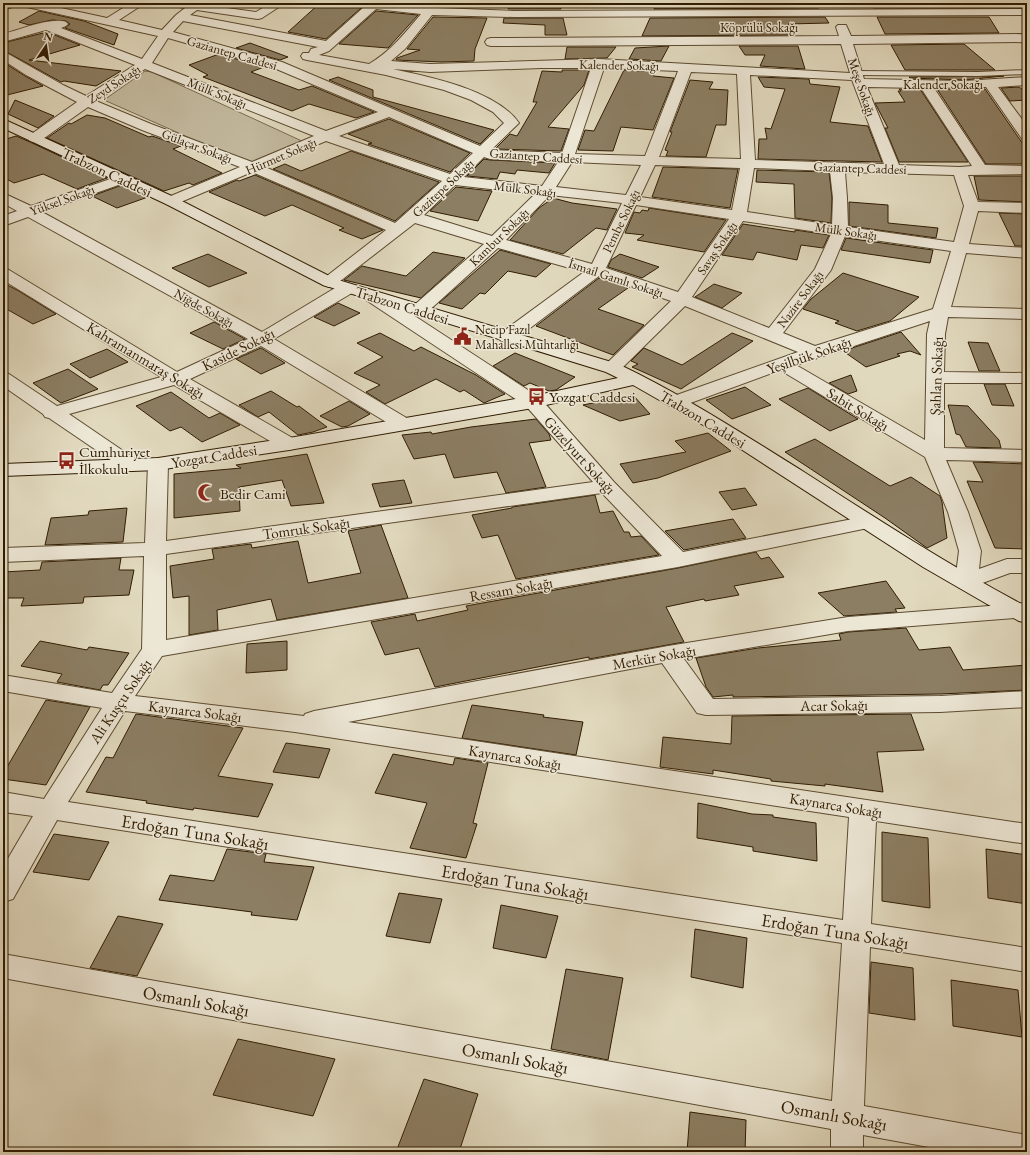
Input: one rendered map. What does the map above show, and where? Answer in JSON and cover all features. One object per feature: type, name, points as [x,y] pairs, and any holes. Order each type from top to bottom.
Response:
[{"type":"street","points":[[3,7],[13,3]]},
{"type":"street","name":"Gaziantep Caddesi","points":[[22,3],[165,34],[278,65],[490,155],[960,171],[981,169],[1027,170]]},
{"type":"street","points":[[3,38],[47,26],[102,21],[139,3]]},
{"type":"street","points":[[171,3],[197,5],[258,16],[279,3]]},
{"type":"street","points":[[357,3],[432,7],[495,8],[544,14],[836,8],[1027,12]]},
{"type":"street","points":[[278,65],[307,56],[326,46],[375,4]]},
{"type":"street","name":"Zeyd Sokağı","points":[[35,138],[86,102],[145,64],[165,34],[180,17],[197,5]]},
{"type":"street","points":[[367,54],[380,63],[409,38],[432,7]]},
{"type":"street","points":[[491,54],[495,8]]},
{"type":"street","name":"Meşe Sokağı","points":[[836,8],[858,78],[893,169]]},
{"type":"street","points":[[531,64],[534,34],[544,14]]},
{"type":"street","points":[[180,17],[353,52]]},
{"type":"street","name":"Mülk Sokağı","points":[[47,26],[326,136],[453,180],[632,200],[960,248],[1027,253]]},
{"type":"street","name":"Köprülü Sokağı","points":[[491,54],[534,34],[847,40],[1027,38]]},
{"type":"street","name":"Kalender Sokağı","points":[[380,63],[430,68],[491,54],[531,64],[599,63],[686,67],[858,78],[925,85],[990,84],[1027,81]]},
{"type":"street","name":"Gülaçar Sokağı","points":[[3,55],[28,72],[86,102],[254,167],[396,229]]},
{"type":"street","name":"Gazitepe Sokağı","points":[[307,56],[380,63],[457,89],[488,103],[507,115],[512,122],[413,217],[329,282]]},
{"type":"street","name":"Kambur Sokağı","points":[[418,311],[495,242],[546,191],[567,158],[599,63]]},
{"type":"street","name":"Pembe Sokağı","points":[[507,337],[597,270],[650,161],[686,67]]},
{"type":"street","name":"Savaş Sokağı","points":[[612,368],[682,299],[739,215],[748,164],[743,71]]},
{"type":"street","points":[[990,84],[1027,136]]},
{"type":"street","points":[[925,85],[981,169]]},
{"type":"street","name":"Hürmet Sokağı","points":[[171,201],[326,136],[391,112]]},
{"type":"street","name":"Trabzon Caddesi","points":[[3,124],[171,201],[329,282],[346,289],[612,368],[636,379],[678,401],[868,522],[966,582],[1024,612]]},
{"type":"street","name":"Nazire Sokağı","points":[[772,336],[823,270],[840,230],[840,198],[837,167]]},
{"type":"street","points":[[960,171],[972,206],[1027,208]]},
{"type":"street","name":"Yüksel Sokağı","points":[[3,221],[122,179]]},
{"type":"street","name":"Niğde Sokağı","points":[[3,197],[262,339],[403,424]]},
{"type":"street","name":"Şahlan Sokağı","points":[[966,582],[970,550],[958,512],[934,454],[935,377],[936,334],[972,206]]},
{"type":"street","name":"İsmail Gamlı Sokağı","points":[[413,217],[495,242],[597,270],[682,299],[814,352]]},
{"type":"street","name":"Kahramanmaraş Sokağı","points":[[3,274],[176,379],[289,444]]},
{"type":"street","name":"Kaside Sokağı","points":[[52,413],[176,379],[262,339],[346,289]]},
{"type":"street","name":"Güzelyurt Sokağı","points":[[372,296],[532,402],[607,486],[678,560]]},
{"type":"street","name":"Yeşilbük Sokağı","points":[[678,401],[814,352],[941,312],[1027,314]]},
{"type":"street","name":"Sabit Sokağı","points":[[782,364],[934,454]]},
{"type":"street","points":[[935,377],[1027,378]]},
{"type":"street","points":[[3,378],[131,466]]},
{"type":"street","name":"Yozgat Caddesi","points":[[3,470],[158,464],[289,444],[532,402],[636,379]]},
{"type":"street","points":[[934,454],[1027,456]]},
{"type":"street","name":"Ali Kuşçu Sokağı","points":[[3,891],[50,810],[118,702],[154,650],[158,464]]},
{"type":"street","name":"Tomruk Sokağı","points":[[3,556],[155,549],[607,486]]},
{"type":"street","name":"Ressam Sokağı","points":[[154,650],[678,560],[868,522]]},
{"type":"street","points":[[966,582],[1007,566],[1027,566]]},
{"type":"street","name":"Merkür Sokağı","points":[[295,723],[464,693],[668,654],[848,624],[1024,612]]},
{"type":"street","name":"Acar Sokağı","points":[[668,654],[706,707],[940,704],[1027,699]]},
{"type":"street","name":"Kaynarca Sokağı","points":[[3,683],[118,702],[295,723],[1027,834]]},
{"type":"street","name":"Erdoğan Tuna Sokağı","points":[[3,802],[1027,960]]},
{"type":"street","points":[[848,1152],[847,1118],[863,809]]},
{"type":"street","name":"Osmanlı Sokağı","points":[[3,966],[1027,1150]]},
{"type":"lane","points":[[858,78],[1027,72]]},
{"type":"shaded area","points":[[145,71],[152,72],[304,142],[251,165],[104,100]]},
{"type":"building","points":[[320,3],[350,3],[353,6],[361,8],[326,39],[288,32]]},
{"type":"building","points":[[540,3],[560,3],[561,9],[508,9],[509,4],[541,5]]},
{"type":"building","points":[[688,3],[819,3],[819,8],[654,9],[656,5],[673,6],[673,4],[689,4]]},
{"type":"building","points":[[873,3],[980,4],[983,8],[873,8],[871,5],[874,5]]},
{"type":"building","points":[[39,11],[84,21],[118,34],[114,45],[65,28],[70,24],[66,21],[52,20],[29,25],[19,22]]},
{"type":"building","points":[[376,11],[418,15],[388,48],[339,44]]},
{"type":"building","points":[[433,17],[487,18],[475,49],[474,61],[442,62],[396,60],[397,58],[420,50],[407,49]]},
{"type":"building","points":[[825,17],[829,23],[788,24],[794,35],[642,36],[650,18]]},
{"type":"building","points":[[877,17],[989,17],[999,33],[885,34]]},
{"type":"building","points":[[504,18],[563,18],[567,35],[545,35],[545,25],[503,23]]},
{"type":"building","points":[[47,32],[80,45],[29,60],[121,71],[96,86],[64,81],[61,82],[3,50],[3,43]]},
{"type":"building","points":[[250,43],[288,57],[280,60],[236,48]]},
{"type":"building","points":[[964,44],[995,70],[905,70],[891,45]]},
{"type":"building","points":[[669,46],[661,61],[629,59],[635,48]]},
{"type":"building","points":[[739,46],[798,46],[805,69],[760,66],[765,55],[745,55]]},
{"type":"building","points":[[567,47],[616,47],[607,58],[565,59]]},
{"type":"building","points":[[219,54],[264,67],[251,72],[299,90],[312,86],[374,112],[356,118],[309,104],[292,111],[203,77],[208,75],[189,65]]},
{"type":"building","points":[[3,62],[25,76],[43,86],[3,96]]},
{"type":"building","points":[[562,70],[589,70],[584,85],[548,127],[569,129],[561,151],[495,149],[510,134],[517,136],[537,102],[533,102],[542,71],[562,72]]},
{"type":"building","points":[[624,70],[655,72],[653,76],[674,78],[653,130],[621,127],[613,151],[578,150],[585,130],[594,131]]},
{"type":"building","points":[[1004,76],[964,80],[909,77]]},
{"type":"building","points":[[338,77],[373,90],[373,97],[494,130],[480,144],[329,80]]},
{"type":"building","points":[[758,77],[809,79],[810,84],[840,87],[830,122],[868,126],[882,162],[758,159],[759,139],[767,139],[765,128],[771,129],[785,89],[764,87]]},
{"type":"building","points":[[690,80],[713,82],[709,89],[728,90],[726,125],[716,125],[706,157],[666,156],[668,151],[665,150],[672,132],[670,132]]},
{"type":"building","points":[[1019,87],[1027,93],[1027,100],[1010,101],[1001,88]]},
{"type":"building","points":[[899,89],[920,89],[968,162],[899,162],[885,128],[888,128],[875,103],[905,102],[898,91],[901,91]]},
{"type":"building","points":[[937,89],[985,89],[1027,150],[1027,164],[986,164]]},
{"type":"building","points":[[15,100],[54,116],[38,128],[8,114]]},
{"type":"building","points":[[87,115],[105,118],[149,137],[152,136],[181,146],[173,149],[222,173],[193,185],[189,183],[164,191],[47,138],[69,123],[71,124]]},
{"type":"building","points":[[389,119],[470,153],[450,172],[368,144],[372,143],[348,134]]},
{"type":"building","points":[[16,136],[107,178],[77,189],[43,174],[14,183],[3,177],[3,140]]},
{"type":"building","points":[[351,151],[439,182],[395,221],[273,169],[285,164],[301,171]]},
{"type":"building","points":[[484,159],[555,163],[549,173],[517,170],[515,174],[500,172],[497,179],[467,176]]},
{"type":"building","points":[[663,167],[738,169],[730,208],[652,197]]},
{"type":"building","points":[[757,170],[829,172],[832,198],[831,223],[795,218],[794,184],[756,182]]},
{"type":"building","points":[[255,175],[383,230],[362,239],[339,230],[344,228],[292,205],[265,216],[209,192],[237,180],[239,181]]},
{"type":"building","points":[[974,176],[1027,176],[1027,202],[979,200]]},
{"type":"building","points":[[122,185],[148,197],[117,208],[92,196]]},
{"type":"building","points":[[456,187],[492,191],[478,221],[430,211]]},
{"type":"building","points":[[553,198],[572,203],[617,209],[607,230],[596,228],[563,254],[510,240],[539,208]]},
{"type":"building","points":[[849,202],[888,205],[888,223],[938,228],[936,238],[849,226]]},
{"type":"building","points":[[649,208],[726,220],[704,252],[637,240],[644,235],[625,233],[634,212],[640,213],[642,210],[648,211]]},
{"type":"building","points":[[999,213],[1027,214],[1027,246],[1015,246]]},
{"type":"building","points":[[743,224],[795,232],[795,230],[829,235],[823,248],[801,245],[797,260],[757,252],[753,260],[722,255]]},
{"type":"building","points":[[846,238],[933,250],[930,263],[841,250]]},
{"type":"building","points":[[500,250],[551,264],[536,277],[508,271],[485,294],[480,293],[462,309],[439,303]]},
{"type":"building","points":[[433,252],[465,258],[421,298],[344,280],[362,266],[406,276]]},
{"type":"building","points":[[208,254],[247,273],[209,287],[172,268]]},
{"type":"building","points":[[620,254],[659,267],[642,278],[608,267],[611,260]]},
{"type":"building","points":[[843,273],[919,297],[890,321],[857,331],[835,323],[839,321],[803,309],[811,299]]},
{"type":"building","points":[[599,278],[628,288],[598,309],[644,325],[613,355],[536,326]]},
{"type":"building","points":[[3,283],[56,314],[33,324],[3,307]]},
{"type":"building","points":[[714,284],[742,293],[722,308],[695,297]]},
{"type":"building","points":[[338,303],[360,313],[334,326],[314,317]]},
{"type":"building","points":[[214,322],[245,339],[223,349],[190,333]]},
{"type":"building","points":[[901,332],[921,355],[910,351],[897,354],[900,356],[866,367],[843,351]]},
{"type":"building","points":[[380,333],[414,351],[421,347],[476,375],[505,394],[484,403],[464,390],[460,392],[436,379],[385,404],[366,392],[380,385],[354,373],[383,357],[357,343]]},
{"type":"building","points":[[732,333],[753,341],[681,389],[632,367],[638,364],[631,361],[644,348],[682,365]]},
{"type":"building","points":[[968,342],[988,343],[1000,371],[979,371]]},
{"type":"building","points":[[261,348],[285,363],[261,374],[236,359]]},
{"type":"building","points":[[107,349],[128,362],[90,378],[70,364]]},
{"type":"building","points":[[515,353],[575,377],[556,390],[549,391],[530,383],[524,386],[493,366]]},
{"type":"building","points":[[68,369],[98,389],[61,403],[33,383]]},
{"type":"building","points":[[851,375],[857,391],[848,394],[829,383]]},
{"type":"building","points":[[984,384],[1005,384],[1014,406],[992,405]]},
{"type":"building","points":[[745,387],[771,405],[732,419],[706,400]]},
{"type":"building","points":[[808,388],[858,419],[830,431],[779,399]]},
{"type":"building","points":[[271,391],[297,407],[299,406],[327,427],[298,435],[269,412],[258,417],[239,405]]},
{"type":"building","points":[[171,392],[209,418],[220,413],[240,425],[202,442],[181,427],[170,431],[136,406]]},
{"type":"building","points":[[633,395],[650,414],[620,421],[583,405]]},
{"type":"building","points":[[349,401],[370,414],[348,426],[342,427],[320,416]]},
{"type":"building","points":[[948,405],[968,406],[999,440],[1001,448],[966,447],[960,435],[956,434]]},
{"type":"building","points":[[536,419],[549,434],[551,440],[529,443],[546,487],[506,493],[497,472],[454,478],[445,454],[414,459],[402,435],[431,432],[432,434],[471,427]]},
{"type":"building","points":[[708,433],[731,451],[658,478],[633,483],[620,464],[686,452],[675,441]]},
{"type":"building","points":[[815,439],[890,486],[911,477],[940,496],[947,538],[927,548],[885,518],[785,452]]},
{"type":"building","points":[[307,454],[324,503],[291,506],[282,480],[239,487],[240,511],[174,518],[174,474],[241,468],[236,465]]},
{"type":"building","points":[[973,462],[1027,464],[1027,549],[995,548],[967,481],[983,482]]},
{"type":"building","points":[[404,480],[412,503],[380,507],[372,484]]},
{"type":"building","points":[[745,488],[757,505],[732,510],[719,492]]},
{"type":"building","points":[[595,495],[600,513],[613,511],[624,532],[629,532],[631,537],[641,536],[659,555],[516,579],[498,535],[482,538],[472,515],[512,507]]},
{"type":"building","points":[[127,508],[123,542],[45,545],[51,518],[88,515],[89,511]]},
{"type":"building","points":[[733,519],[746,538],[684,550],[665,531]]},
{"type":"building","points":[[381,525],[408,598],[277,620],[271,599],[217,610],[218,630],[189,635],[189,596],[173,598],[170,566],[214,559],[212,549],[251,544],[252,548],[298,541],[308,583],[361,573],[348,531]]},
{"type":"building","points":[[756,552],[761,559],[769,557],[784,577],[734,586],[739,595],[705,601],[704,599],[666,607],[684,642],[589,659],[589,657],[435,687],[419,648],[385,655],[371,622],[415,614],[417,621],[468,610],[466,606],[678,568]]},
{"type":"building","points":[[121,558],[119,570],[134,570],[129,595],[84,597],[83,603],[21,606],[24,598],[3,598],[3,572],[40,570],[42,562]]},
{"type":"building","points":[[886,581],[905,608],[895,609],[897,612],[844,616],[818,593]]},
{"type":"building","points":[[906,628],[919,650],[950,647],[963,670],[1027,665],[1027,690],[940,694],[733,697],[733,695],[713,697],[706,687],[696,658],[758,648],[841,640],[839,634],[848,632]]},
{"type":"building","points":[[40,641],[87,650],[89,647],[129,653],[108,685],[103,685],[100,690],[57,682],[62,674],[21,666]]},
{"type":"building","points":[[287,641],[287,670],[246,673],[247,644]]},
{"type":"building","points":[[46,700],[90,707],[46,785],[3,779],[3,774]]},
{"type":"building","points":[[472,705],[583,722],[576,755],[462,738]]},
{"type":"building","points":[[136,714],[243,728],[218,776],[273,784],[258,817],[194,808],[193,810],[146,803],[147,801],[86,792],[106,757],[113,758]]},
{"type":"building","points":[[911,714],[924,750],[877,752],[883,792],[825,784],[825,786],[771,781],[771,779],[713,770],[713,774],[660,767],[663,737],[731,744],[732,716]]},
{"type":"building","points":[[286,743],[330,749],[319,778],[273,772]]},
{"type":"building","points":[[393,754],[453,765],[455,758],[488,763],[473,823],[477,824],[466,858],[410,848],[427,803],[375,793]]},
{"type":"building","points":[[698,803],[752,814],[773,815],[773,817],[816,823],[817,861],[753,851],[753,847],[697,838]]},
{"type":"building","points":[[882,832],[928,838],[930,908],[882,901]]},
{"type":"building","points":[[54,834],[109,842],[89,880],[33,872]]},
{"type":"building","points":[[227,849],[266,854],[264,862],[314,867],[297,920],[251,915],[252,912],[159,900],[170,875],[214,881]]},
{"type":"building","points":[[986,849],[1027,855],[1027,904],[988,898]]},
{"type":"building","points":[[399,893],[442,899],[430,943],[386,936]]},
{"type":"building","points":[[501,905],[558,916],[546,958],[493,948]]},
{"type":"building","points":[[118,916],[163,924],[137,976],[90,968]]},
{"type":"building","points":[[695,929],[747,938],[743,988],[691,977]]},
{"type":"building","points":[[871,962],[913,968],[915,1020],[869,1013]]},
{"type":"building","points":[[566,969],[623,978],[608,1060],[551,1049]]},
{"type":"building","points":[[951,980],[1018,990],[1022,1037],[953,1026]]},
{"type":"building","points":[[238,1039],[335,1059],[313,1116],[213,1095]]},
{"type":"building","points":[[424,1079],[478,1094],[459,1152],[396,1152]]},
{"type":"building","points":[[690,1112],[746,1120],[745,1152],[687,1152]]},
{"type":"place","name":"Necip Fazıl Mahallesi Muhtarlığı","points":[[462,336]]},
{"type":"place","name":"Yozgat Caddesi","points":[[536,396]]},
{"type":"place","name":"Cumhuriyet İlkokulu","points":[[66,460]]},
{"type":"place","name":"Bedir Cami","points":[[207,493]]}]
